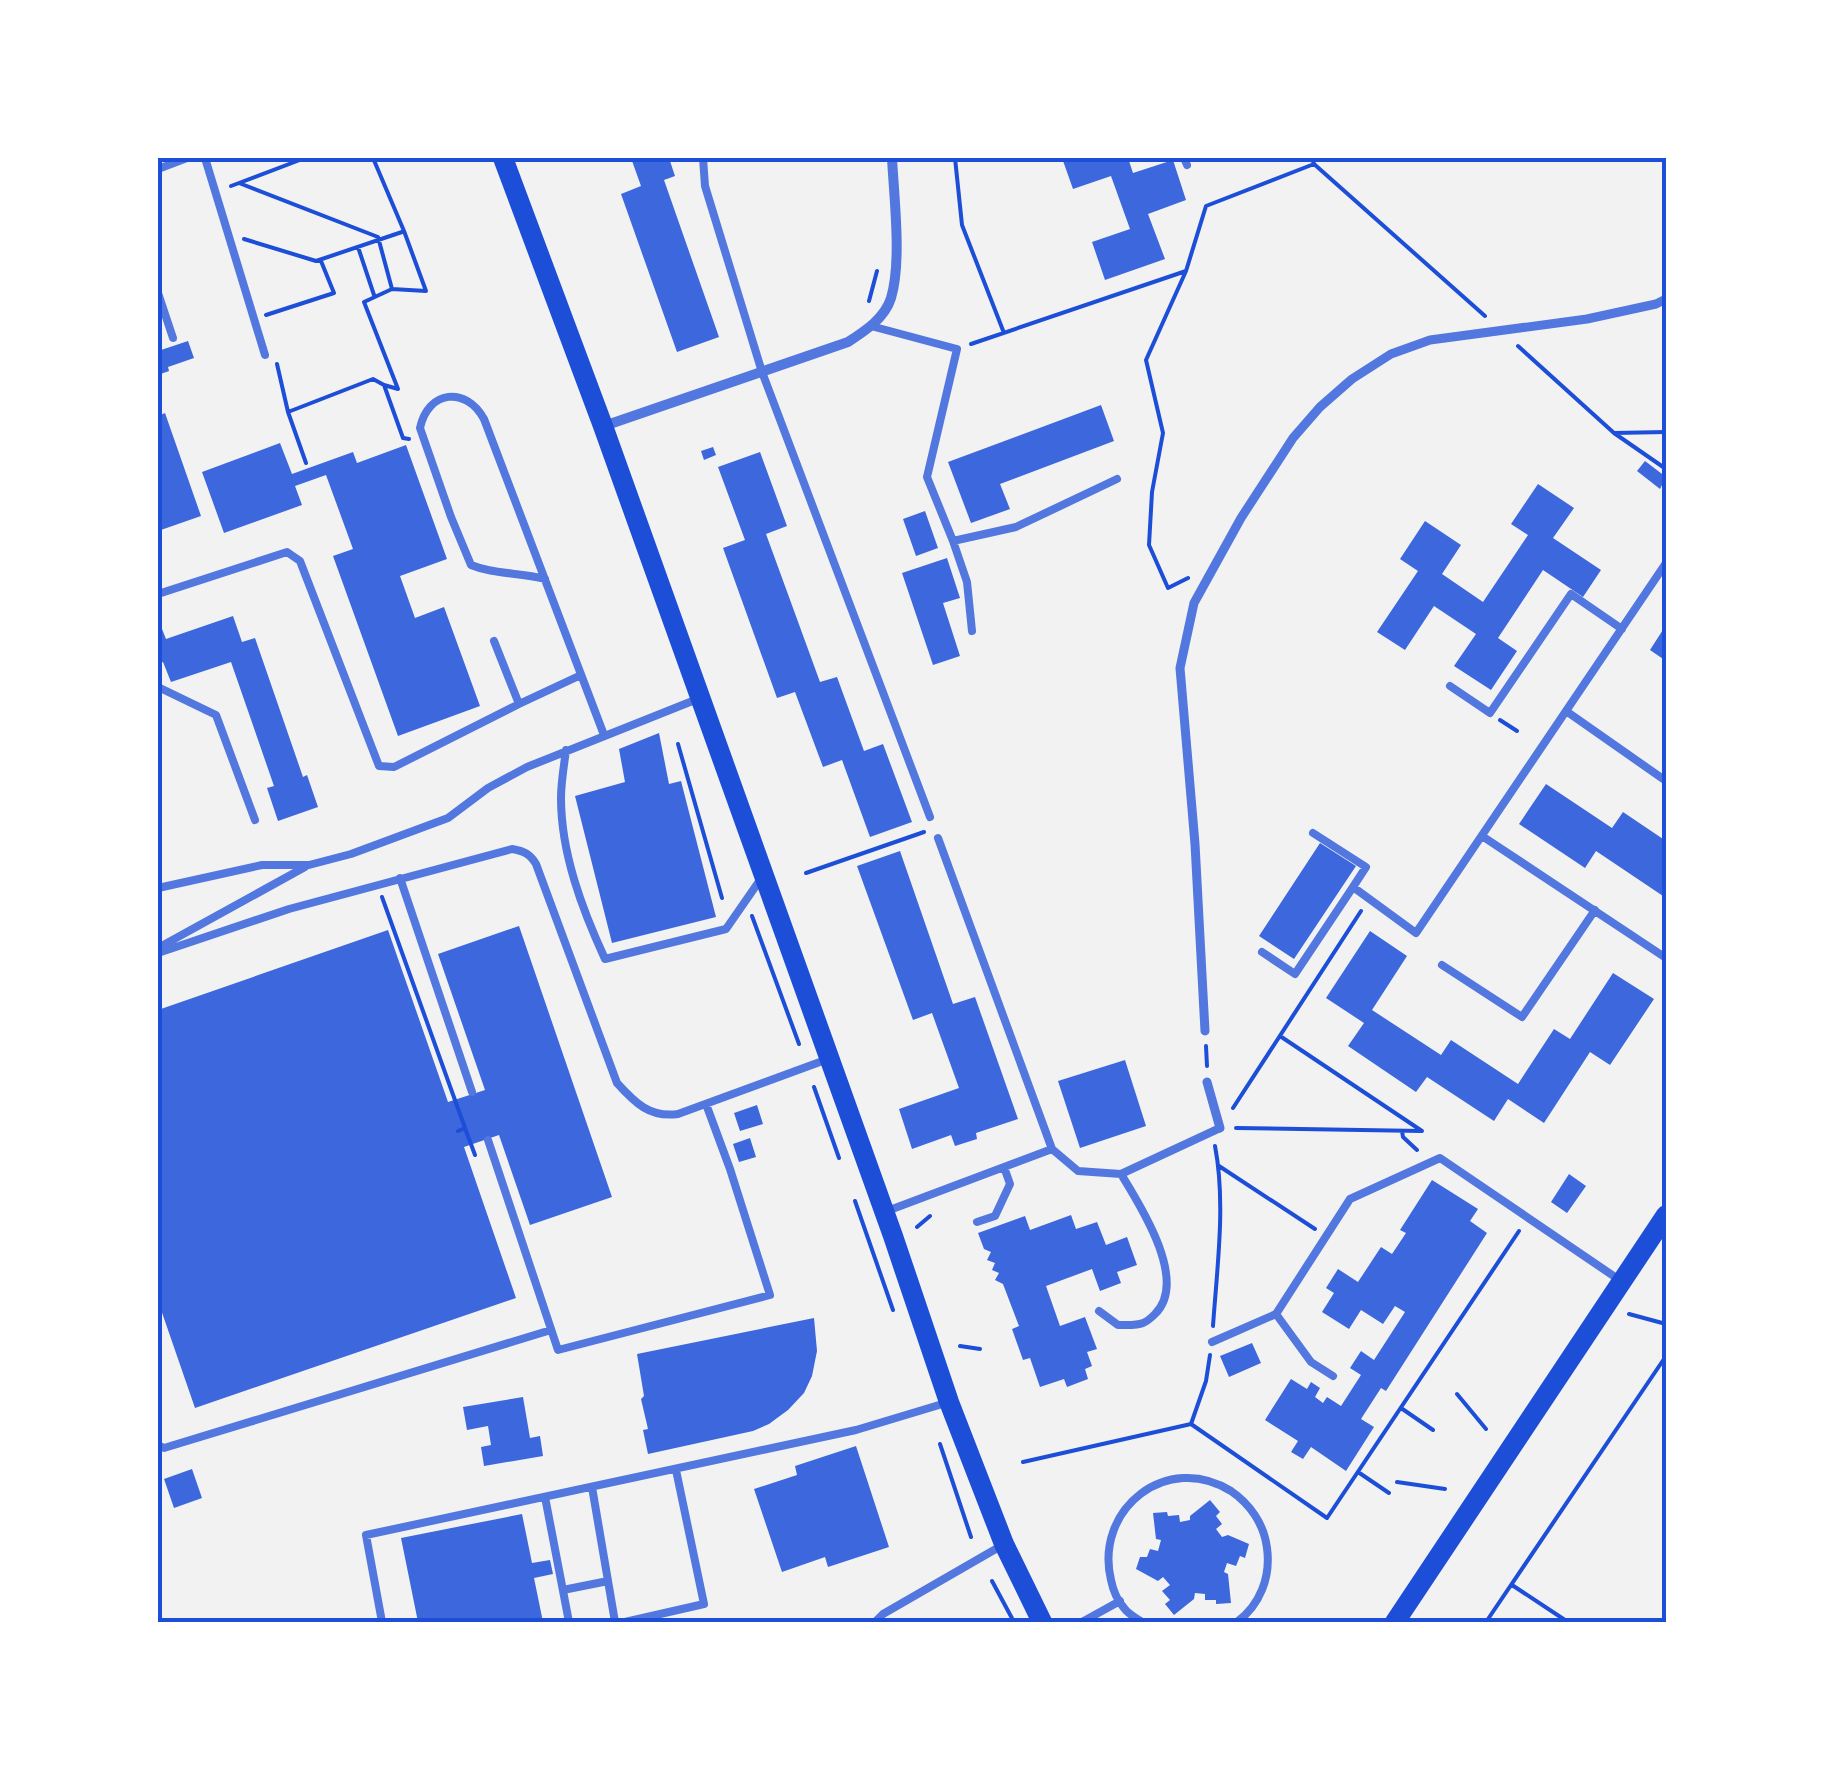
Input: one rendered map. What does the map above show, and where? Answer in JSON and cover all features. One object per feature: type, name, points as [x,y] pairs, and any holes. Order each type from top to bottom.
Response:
[{"type":"main road","points":[[504,158],[949,1402],[1004,1544],[1042,1622]]},
{"type":"main road","points":[[1395,1622],[1666,1215]]},
{"type":"street","points":[[603,426],[848,342],[871,326],[891,299],[896,229],[892,158]]},
{"type":"street","points":[[1206,1031],[1180,668],[1194,603],[1241,518],[1293,438],[1320,407],[1391,354],[1430,340],[1587,319],[1666,299]]},
{"type":"street","points":[[1207,1082],[1220,1128]]},
{"type":"lane","points":[[158,169],[187,158]]},
{"type":"lane","points":[[205,158],[269,354]]},
{"type":"lane","points":[[703,158],[705,186],[762,372],[930,817]]},
{"type":"lane","points":[[158,294],[173,338]]},
{"type":"lane","points":[[871,326],[957,350],[927,477],[967,582],[972,631]]},
{"type":"lane","points":[[545,579],[489,572],[471,565],[420,428],[428,407],[437,400],[459,397],[478,409],[545,579],[604,735]]},
{"type":"lane","points":[[953,542],[1016,526],[1117,479]]},
{"type":"lane","points":[[158,594],[286,552],[300,561],[379,766],[394,767],[581,675]]},
{"type":"lane","points":[[1353,887],[1416,933],[1666,563]]},
{"type":"lane","points":[[1450,686],[1490,713],[1571,594],[1622,628]]},
{"type":"lane","points":[[494,641],[519,704]]},
{"type":"lane","points":[[158,687],[216,714],[255,820]]},
{"type":"lane","points":[[158,888],[262,865],[308,865],[351,854],[448,818],[488,788],[526,767],[700,698]]},
{"type":"lane","points":[[1566,711],[1666,780]]},
{"type":"lane","points":[[566,750],[561,797],[564,841],[588,922],[605,958],[726,929],[763,876]]},
{"type":"lane","points":[[936,833],[1052,1149],[1078,1170],[1122,1174],[1220,1128]]},
{"type":"lane","points":[[1262,952],[1295,974],[1366,867],[1313,833]]},
{"type":"lane","points":[[1482,836],[1666,958]]},
{"type":"lane","points":[[158,951],[378,884],[512,849],[528,854],[536,864],[617,1083],[638,1104],[656,1114],[678,1114],[828,1060]]},
{"type":"lane","points":[[158,951],[308,865]]},
{"type":"lane","points":[[400,878],[472,1092]]},
{"type":"lane","points":[[1442,965],[1522,1018],[1594,910]]},
{"type":"lane","points":[[488,1140],[558,1350],[770,1295],[706,1104]]},
{"type":"lane","points":[[884,1212],[1052,1149]]},
{"type":"lane","points":[[1212,1342],[1276,1314],[1350,1199],[1440,1158],[1622,1282]]},
{"type":"lane","points":[[977,1222],[994,1216],[1010,1184],[1004,1168]]},
{"type":"lane","points":[[1099,1311],[1118,1325],[1144,1323],[1160,1309],[1168,1288],[1162,1254],[1145,1212],[1122,1174]]},
{"type":"lane","points":[[1276,1314],[1311,1362],[1333,1376]]},
{"type":"lane","points":[[158,1445],[164,1448],[552,1330]]},
{"type":"lane","points":[[382,1622],[366,1535],[856,1430],[949,1402]]},
{"type":"lane","points":[[625,1622],[704,1604],[676,1470]]},
{"type":"lane","points":[[1142,1622],[1124,1609],[1113,1590],[1107,1566],[1108,1542],[1131,1501],[1170,1480],[1193,1478],[1219,1484],[1242,1498],[1259,1520],[1266,1538],[1267,1577],[1260,1596],[1246,1616],[1236,1622]]},
{"type":"lane","points":[[592,1488],[615,1622]]},
{"type":"lane","points":[[545,1498],[569,1622]]},
{"type":"lane","points":[[875,1622],[1004,1544]]},
{"type":"lane","points":[[562,1590],[608,1580]]},
{"type":"lane","points":[[1082,1622],[1120,1601]]},
{"type":"path","points":[[220,190],[305,158]]},
{"type":"path","points":[[288,412],[372,380],[398,389],[364,302],[392,289],[426,291],[373,158]]},
{"type":"path","points":[[954,158],[962,225],[1004,333]]},
{"type":"path","points":[[1215,565],[1168,588],[1150,544],[1152,492],[1163,433],[1146,360],[1186,271],[1206,206],[1313,161],[1488,319]]},
{"type":"path","points":[[239,183],[378,236],[392,289]]},
{"type":"path","points":[[235,236],[316,260],[404,231]]},
{"type":"path","points":[[358,247],[374,297]]},
{"type":"path","points":[[262,317],[334,293],[320,259]]},
{"type":"path","points":[[868,308],[879,265]]},
{"type":"path","points":[[957,350],[1186,271]]},
{"type":"path","points":[[1516,344],[1614,433],[1666,469]]},
{"type":"path","points":[[269,354],[306,462]]},
{"type":"path","points":[[384,385],[403,438],[425,442]]},
{"type":"path","points":[[1614,433],[1666,432]]},
{"type":"path","points":[[678,744],[722,898]]},
{"type":"path","points":[[806,874],[936,833]]},
{"type":"path","points":[[378,884],[466,1128]]},
{"type":"path","points":[[1220,1128],[1370,898]]},
{"type":"path","points":[[751,912],[799,1044]]},
{"type":"path","points":[[1206,1031],[1207,1082]]},
{"type":"path","points":[[1220,1128],[1422,1131],[1280,1036]]},
{"type":"path","points":[[814,1087],[839,1158]]},
{"type":"path","points":[[1402,1131],[1403,1137],[1430,1162]]},
{"type":"path","points":[[1191,1424],[1206,1381],[1212,1342],[1219,1252],[1219,1166],[1326,1237]]},
{"type":"path","points":[[855,1202],[892,1308]]},
{"type":"path","points":[[917,1227],[930,1216]]},
{"type":"path","points":[[1023,1462],[1191,1424],[1327,1518],[1527,1219]]},
{"type":"path","points":[[1629,1314],[1666,1324]]},
{"type":"path","points":[[960,1346],[980,1348]]},
{"type":"path","points":[[1486,1622],[1666,1356]]},
{"type":"path","points":[[1456,1394],[1486,1430]]},
{"type":"path","points":[[1400,1408],[1432,1430]]},
{"type":"path","points":[[935,1430],[971,1536]]},
{"type":"path","points":[[1358,1472],[1389,1493]]},
{"type":"path","points":[[1397,1482],[1445,1490]]},
{"type":"path","points":[[992,1580],[1014,1622]]},
{"type":"path","points":[[1512,1585],[1568,1622]]},
{"type":"building","points":[[631,158],[669,158],[675,176],[664,180],[719,337],[677,352],[621,194],[641,186]]},
{"type":"building","points":[[1062,158],[1128,158],[1133,173],[1173,160],[1186,200],[1148,214],[1165,259],[1105,280],[1092,242],[1130,229],[1111,176],[1073,189]]},
{"type":"building","points":[[158,340],[161,350],[188,341],[194,358],[158,375]]},
{"type":"building","points":[[1101,405],[1114,441],[1000,484],[1010,509],[971,523],[948,462]]},
{"type":"building","points":[[165,413],[201,516],[158,531],[158,416]]},
{"type":"building","points":[[280,443],[292,474],[353,452],[357,463],[406,445],[447,559],[400,576],[415,618],[444,607],[480,706],[398,736],[333,556],[353,549],[326,475],[295,486],[302,505],[224,533],[202,472]]},
{"type":"building","points":[[713,447],[716,455],[704,460],[701,451]]},
{"type":"building","points":[[760,452],[787,526],[766,534],[820,682],[837,677],[864,751],[883,744],[912,822],[870,837],[842,760],[823,767],[795,692],[777,698],[723,548],[745,540],[718,467]]},
{"type":"building","points":[[1645,461],[1666,477],[1660,489],[1637,471]]},
{"type":"building","points":[[1538,484],[1574,508],[1553,538],[1601,570],[1583,597],[1543,570],[1498,638],[1517,651],[1491,690],[1454,666],[1476,634],[1434,606],[1405,650],[1377,632],[1418,571],[1400,559],[1425,521],[1461,545],[1442,574],[1483,602],[1528,535],[1511,524]]},
{"type":"building","points":[[925,511],[938,548],[916,556],[903,519]]},
{"type":"building","points":[[947,558],[960,598],[943,603],[960,656],[933,665],[902,573]]},
{"type":"building","points":[[233,616],[242,642],[255,638],[303,777],[307,775],[318,807],[278,821],[267,788],[274,786],[231,662],[171,682],[163,662],[158,664],[158,630],[162,629],[166,639]]},
{"type":"building","points":[[1666,625],[1666,661],[1650,650]]},
{"type":"building","points":[[659,733],[669,784],[681,781],[716,917],[612,943],[575,796],[625,782],[619,749]]},
{"type":"building","points":[[1546,784],[1612,828],[1623,812],[1666,841],[1666,898],[1596,851],[1585,868],[1519,824]]},
{"type":"building","points":[[1320,843],[1356,866],[1294,959],[1259,936]]},
{"type":"building","points":[[900,851],[953,1004],[975,997],[1018,1119],[976,1133],[977,1139],[955,1146],[951,1135],[912,1149],[899,1109],[959,1088],[932,1013],[913,1020],[857,866]]},
{"type":"building","points":[[519,926],[612,1197],[530,1225],[499,1135],[464,1147],[516,1298],[195,1408],[158,1301],[158,1010],[388,930],[448,1102],[485,1090],[438,954]]},
{"type":"building","points":[[1370,931],[1407,956],[1372,1010],[1441,1055],[1451,1040],[1518,1084],[1554,1029],[1570,1039],[1613,973],[1654,999],[1610,1065],[1590,1052],[1544,1123],[1508,1099],[1494,1121],[1427,1077],[1416,1092],[1348,1046],[1364,1023],[1326,998]]},
{"type":"building","points":[[1125,1060],[1146,1126],[1080,1148],[1058,1081]]},
{"type":"building","points":[[757,1105],[763,1124],[740,1131],[734,1113]]},
{"type":"building","points":[[750,1138],[756,1157],[739,1162],[733,1144]]},
{"type":"building","points":[[1569,1174],[1586,1186],[1567,1213],[1551,1202]]},
{"type":"building","points":[[1432,1180],[1478,1209],[1470,1221],[1487,1233],[1386,1391],[1381,1388],[1361,1419],[1374,1427],[1346,1471],[1311,1447],[1303,1459],[1291,1452],[1298,1441],[1265,1420],[1291,1379],[1307,1389],[1311,1382],[1320,1388],[1315,1397],[1323,1403],[1327,1397],[1341,1406],[1361,1375],[1350,1368],[1361,1351],[1374,1360],[1405,1312],[1395,1306],[1383,1324],[1361,1310],[1349,1329],[1322,1312],[1334,1293],[1326,1288],[1338,1269],[1358,1282],[1381,1247],[1392,1254],[1406,1233],[1400,1230]]},
{"type":"building","points":[[1071,1215],[1076,1229],[1097,1222],[1106,1245],[1127,1237],[1137,1265],[1117,1272],[1121,1283],[1100,1291],[1092,1269],[1046,1286],[1060,1326],[1085,1317],[1097,1349],[1087,1352],[1092,1366],[1085,1369],[1088,1379],[1067,1387],[1064,1379],[1040,1387],[1030,1358],[1023,1360],[1012,1329],[1019,1326],[1003,1284],[995,1280],[999,1273],[992,1270],[995,1263],[987,1260],[991,1252],[984,1249],[978,1233],[1025,1216],[1030,1230]]},
{"type":"building","points":[[814,1318],[817,1351],[812,1376],[804,1393],[788,1410],[753,1431],[648,1454],[637,1354]]},
{"type":"building","points":[[1252,1343],[1261,1363],[1229,1377],[1220,1356]]},
{"type":"building","points":[[523,1397],[530,1438],[540,1436],[543,1456],[484,1466],[481,1447],[491,1445],[488,1426],[467,1430],[463,1407]]},
{"type":"building","points":[[856,1446],[889,1547],[828,1567],[825,1557],[782,1572],[754,1489],[797,1475],[795,1466]]},
{"type":"building","points":[[192,1469],[202,1498],[174,1508],[164,1479]]},
{"type":"building","points":[[1210,1500],[1220,1512],[1216,1516],[1222,1524],[1216,1529],[1222,1537],[1228,1535],[1249,1544],[1245,1558],[1240,1556],[1236,1566],[1227,1563],[1224,1572],[1228,1574],[1231,1603],[1216,1604],[1216,1600],[1205,1600],[1205,1594],[1195,1593],[1194,1599],[1174,1615],[1165,1604],[1170,1600],[1162,1591],[1170,1585],[1163,1577],[1158,1581],[1136,1569],[1140,1557],[1147,1557],[1150,1549],[1158,1551],[1161,1540],[1156,1539],[1153,1513],[1179,1515],[1180,1522],[1190,1520]]},
{"type":"building","points":[[522,1514],[532,1563],[550,1560],[553,1574],[534,1578],[543,1622],[418,1622],[401,1538]]}]
